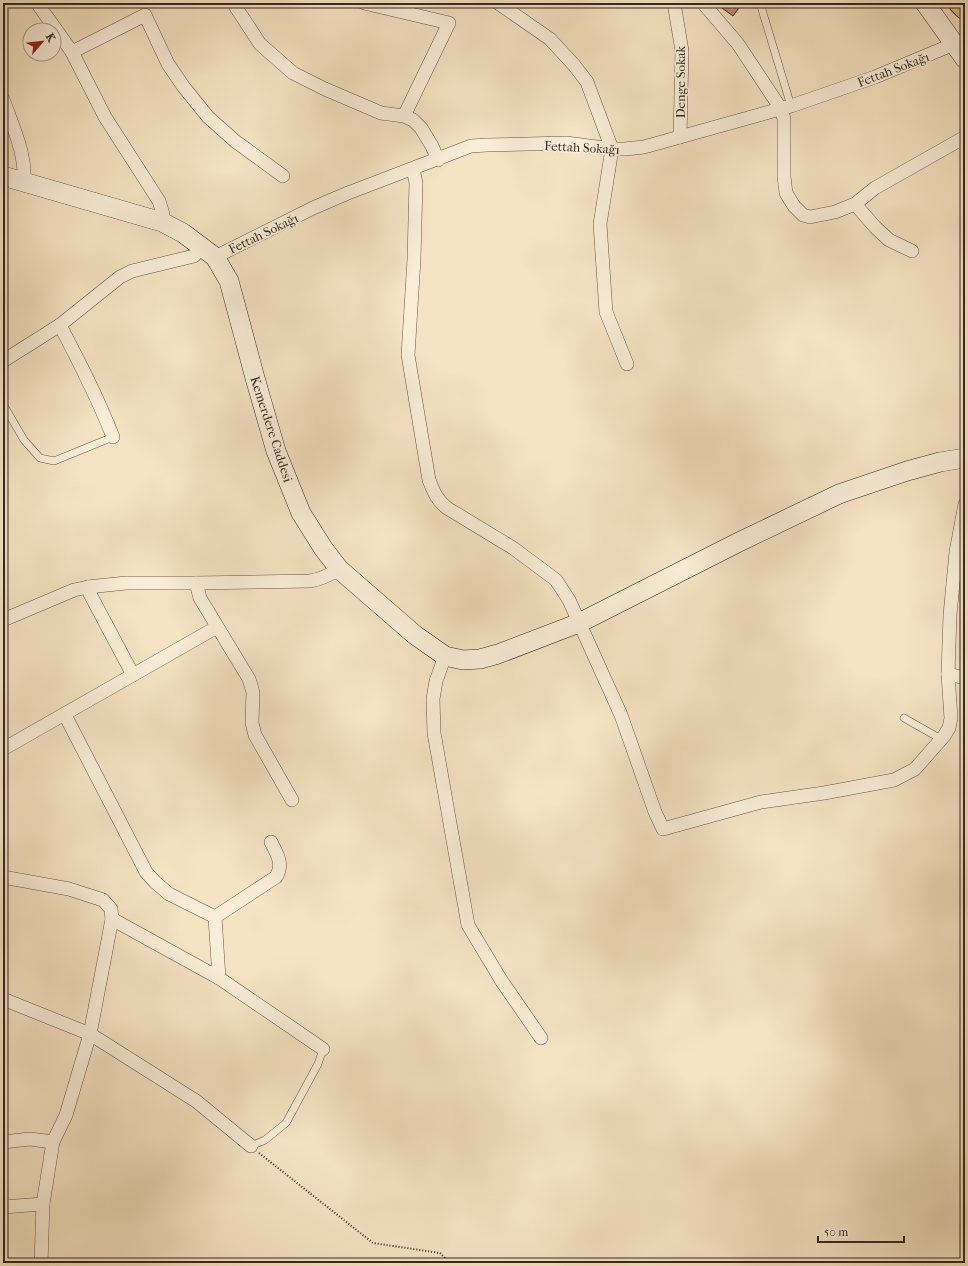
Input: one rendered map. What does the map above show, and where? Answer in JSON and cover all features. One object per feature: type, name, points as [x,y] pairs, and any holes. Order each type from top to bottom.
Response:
[{"type":"highway","points":[[960,3],[965,8]]},
{"type":"street","points":[[37,3],[72,52],[105,117],[159,201],[163,214],[162,222]]},
{"type":"street","points":[[234,3],[260,44],[293,73],[325,89],[381,113],[404,116],[413,120],[421,128],[432,146],[438,160]]},
{"type":"street","points":[[364,3],[449,23],[404,116]]},
{"type":"street","points":[[498,3],[550,39],[574,65],[587,82],[612,149],[600,224],[606,312],[626,364]]},
{"type":"street","name":"Denge Sokak","points":[[674,3],[682,51],[680,137]]},
{"type":"street","points":[[704,3],[738,44],[786,107],[784,119],[784,177],[786,193],[794,206],[803,215],[810,217],[835,212],[855,204],[875,188],[965,137]]},
{"type":"street","points":[[925,3],[960,52]]},
{"type":"street","points":[[72,52],[145,15],[168,64],[183,86],[208,117],[235,141],[283,176]]},
{"type":"street","name":"Fettah Sokağı","points":[[3,361],[60,325],[120,277],[132,271],[208,252],[348,193],[438,160],[471,146],[566,143],[612,149],[644,147],[786,107],[875,77],[960,52]]},
{"type":"street","points":[[3,99],[23,158],[25,170],[24,182]]},
{"type":"street","points":[[413,169],[416,183],[414,259],[408,355],[429,480],[439,501],[513,548],[556,580],[569,600],[621,715],[655,812],[663,829],[761,802],[824,793],[894,780],[915,769],[949,728],[951,718],[948,674],[950,615],[956,552],[965,504]]},
{"type":"street","name":"Kemerdere Caddesi","points":[[3,176],[162,222],[183,233],[208,252],[229,281],[255,378],[279,458],[301,513],[323,548],[340,569],[415,636],[445,656],[463,660],[480,659],[498,654],[579,623],[739,542],[839,494],[907,471],[940,462],[965,458]]},
{"type":"street","points":[[855,204],[875,227],[889,240],[912,251]]},
{"type":"street","points":[[60,325],[93,389],[113,437]]},
{"type":"street","points":[[3,620],[74,590],[88,587],[126,583],[310,581],[321,579],[340,569]]},
{"type":"street","points":[[196,583],[200,598],[250,679],[253,692],[252,723],[255,735],[292,800]]},
{"type":"street","points":[[88,587],[90,594],[133,675]]},
{"type":"street","points":[[3,749],[218,628]]},
{"type":"street","points":[[445,656],[436,681],[434,693],[434,733],[468,925],[501,980],[541,1038]]},
{"type":"street","points":[[948,674],[965,678]]},
{"type":"street","points":[[65,715],[146,872],[169,894],[215,917]]},
{"type":"street","points":[[215,917],[276,877],[280,859],[271,842]]},
{"type":"street","points":[[3,877],[69,889],[103,900],[110,910],[112,919],[90,1034],[66,1116],[53,1142],[43,1204],[41,1263]]},
{"type":"street","points":[[215,917],[220,978]]},
{"type":"street","points":[[112,919],[220,978],[323,1049]]},
{"type":"street","points":[[3,999],[90,1034],[196,1101],[251,1146]]},
{"type":"street","points":[[3,1142],[30,1140],[53,1142]]},
{"type":"street","points":[[3,1207],[43,1204]]},
{"type":"lane","points":[[760,3],[786,107]]},
{"type":"lane","points":[[3,404],[24,440],[40,458],[54,461],[113,437]]},
{"type":"lane","points":[[904,718],[941,739]]},
{"type":"lane","points":[[251,1146],[265,1140],[286,1123],[318,1064],[323,1049]]},
{"type":"path","points":[[251,1146],[373,1243],[440,1253],[450,1263]]},
{"type":"building","points":[[715,3],[742,3],[733,16]]}]
